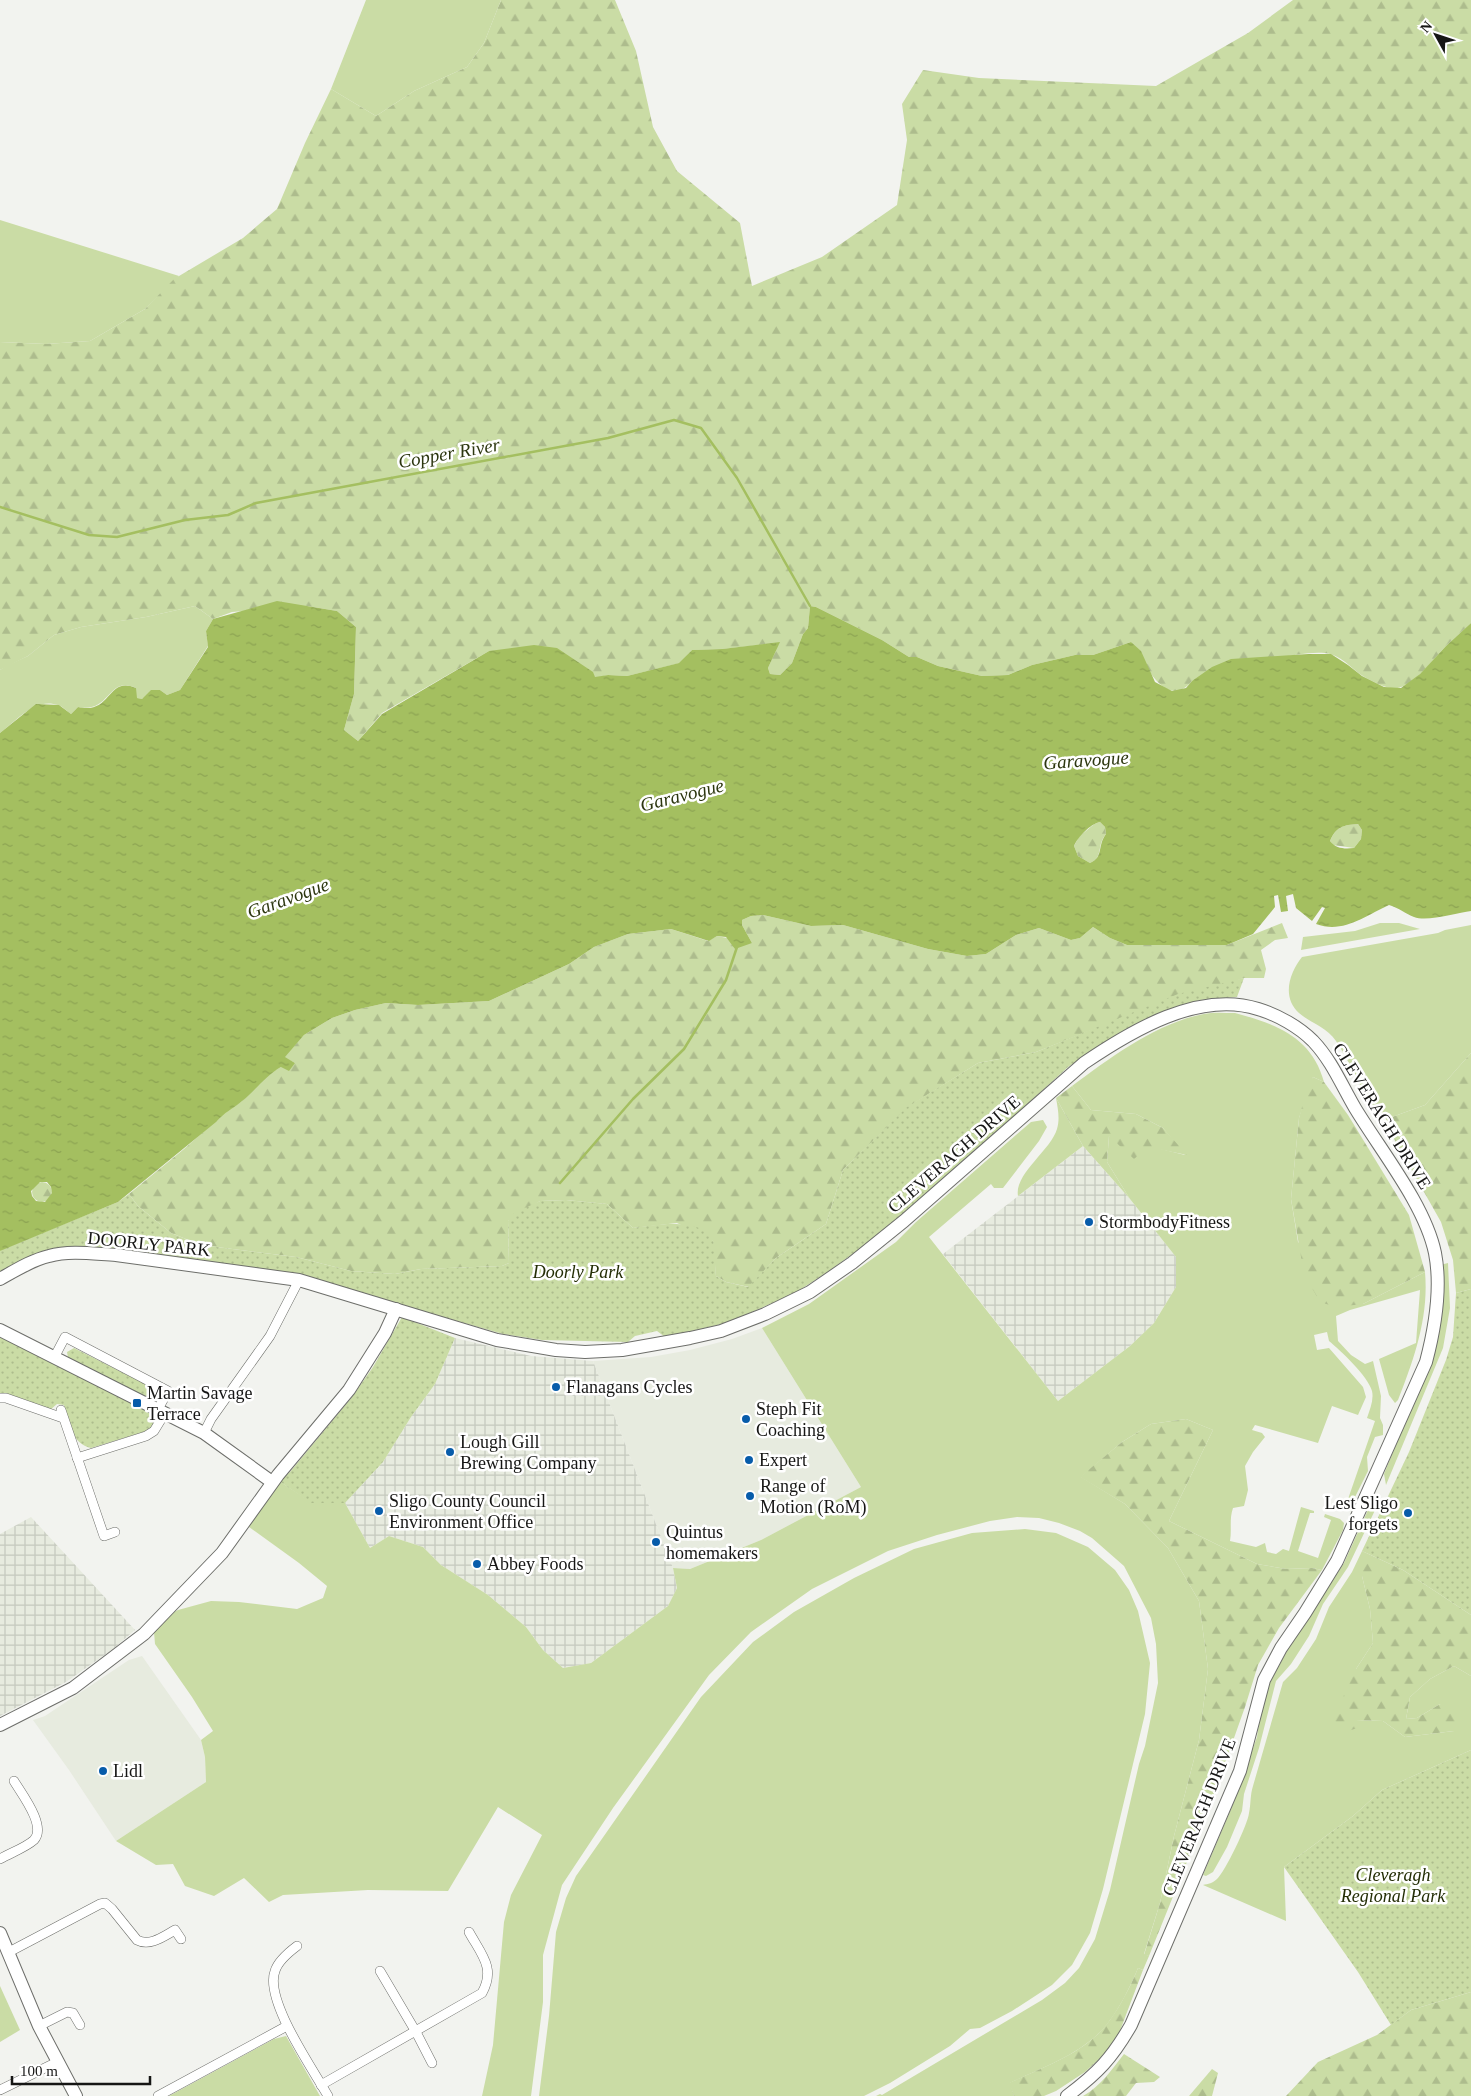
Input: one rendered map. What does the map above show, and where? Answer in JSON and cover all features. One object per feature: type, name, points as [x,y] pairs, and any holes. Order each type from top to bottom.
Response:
[{"type":"street","name":"CLEVERAGH DRIVE","points":[[396,1309],[497,1340],[556,1350],[584,1352],[622,1350],[721,1332],[765,1314],[810,1292],[852,1263],[911,1216],[1084,1063],[1148,1025],[1180,1012],[1204,1006],[1257,1008],[1276,1016],[1298,1029],[1322,1051],[1398,1174],[1426,1229],[1435,1254],[1436,1312],[1433,1336],[1426,1362],[1337,1561],[1281,1648],[1264,1680],[1240,1771],[1131,2025],[1117,2049],[1105,2064],[1092,2077],[1067,2096]]},
{"type":"street","name":"DOORLY PARK","points":[[0,1279],[20,1267],[50,1255],[89,1253],[147,1258],[299,1280],[396,1309]]},
{"type":"street","points":[[204,1433],[211,1419],[270,1336],[299,1280]]},
{"type":"street","points":[[0,1725],[73,1688],[141,1637],[222,1552],[272,1482],[348,1390],[385,1333],[396,1309]]},
{"type":"street","points":[[0,1330],[55,1356],[204,1433],[272,1482]]},
{"type":"street","points":[[55,1356],[65,1337],[168,1391],[154,1431],[146,1436],[77,1458]]},
{"type":"street","points":[[0,1398],[62,1414],[104,1536],[115,1532]]},
{"type":"street","points":[[0,1859],[34,1840],[39,1829],[37,1821],[14,1780]]},
{"type":"street","points":[[9,1952],[100,1904],[106,1903],[137,1940],[142,1943],[150,1943],[176,1930],[182,1939]]},
{"type":"street","points":[[321,2085],[482,1993],[487,1985],[489,1970],[469,1932]]},
{"type":"street","points":[[0,1933],[39,2026],[76,2096]]},
{"type":"street","points":[[297,1946],[274,1972],[273,1984],[276,2001],[328,2096]]},
{"type":"street","points":[[380,1971],[432,2063]]},
{"type":"street","points":[[39,2026],[67,2012],[74,2013],[80,2026]]},
{"type":"street","points":[[158,2096],[288,2026]]},
{"type":"street","points":[[0,2090],[57,2062]]},
{"type":"shaded area","points":[[1083,1146],[1130,1199],[1176,1257],[1176,1287],[1154,1323],[1130,1346],[1058,1401],[943,1254]]},
{"type":"shaded area","points":[[762,1328],[861,1487],[761,1540],[690,1569],[673,1568],[593,1361],[651,1357],[690,1350],[732,1339]]},
{"type":"shaded area","points":[[455,1338],[531,1356],[593,1361],[673,1568],[677,1588],[668,1606],[591,1663],[563,1668],[543,1650],[526,1627],[488,1595],[441,1565],[423,1547],[389,1536],[370,1548],[345,1503],[383,1462],[411,1417],[435,1384]]},
{"type":"shaded area","points":[[31,1517],[135,1630],[113,1649],[66,1682],[0,1716],[0,1534]]},
{"type":"shaded area","points":[[142,1656],[201,1740],[205,1757],[206,1782],[116,1841],[33,1720],[45,1716],[129,1660]]},
{"type":"green space","points":[[366,0],[501,0],[484,43],[467,67],[414,91],[376,116],[331,89]]},
{"type":"green space","points":[[501,0],[615,0],[636,51],[653,127],[677,171],[740,223],[752,286],[822,257],[897,205],[907,140],[902,104],[923,70],[979,78],[1156,86],[1248,33],[1293,0],[1471,0],[1471,623],[1413,681],[1397,688],[1384,686],[1368,679],[1335,656],[1317,653],[1282,657],[1242,667],[1192,681],[1182,689],[1173,691],[1165,688],[1157,681],[1131,642],[1093,655],[1075,655],[1032,665],[1008,675],[982,676],[938,666],[917,657],[909,657],[882,640],[816,607],[810,606],[808,628],[803,634],[792,663],[780,675],[770,674],[768,668],[779,643],[692,650],[680,663],[627,676],[608,675],[595,678],[489,651],[382,713],[358,741],[344,730],[354,694],[356,627],[337,611],[307,606],[232,612],[213,619],[195,606],[146,617],[81,627],[54,635],[28,656],[0,670],[0,342],[46,344],[90,341],[145,309],[174,279],[243,238],[277,209],[305,143],[331,89],[376,116],[414,91],[467,67],[484,43]]},
{"type":"green space","points":[[0,220],[179,276],[145,309],[90,341],[46,344],[0,342]]},
{"type":"green space","points":[[195,606],[213,619],[206,631],[208,646],[180,690],[167,695],[160,690],[142,699],[136,698],[136,688],[127,685],[119,686],[97,705],[89,708],[78,707],[71,714],[58,705],[50,703],[41,704],[26,711],[0,733],[0,670],[6,666],[28,656],[54,635],[81,627],[146,617]]},
{"type":"green space","points":[[1100,822],[1105,827],[1106,834],[1101,843],[1097,858],[1090,863],[1078,856],[1074,846],[1080,835],[1094,824]]},
{"type":"green space","points":[[1358,824],[1362,830],[1361,839],[1354,848],[1333,845],[1330,841],[1341,828]]},
{"type":"green space","points":[[763,915],[811,926],[843,925],[928,949],[967,956],[986,954],[1016,935],[1039,928],[1071,940],[1080,938],[1093,927],[1110,938],[1127,945],[1227,945],[1282,923],[1288,938],[1275,940],[1261,950],[1266,969],[1264,978],[1244,978],[1099,1027],[1036,1052],[978,1063],[908,1107],[843,1170],[826,1224],[776,1258],[749,1287],[726,1282],[716,1276],[713,1241],[677,1223],[633,1228],[607,1204],[566,1200],[540,1201],[508,1221],[509,1263],[502,1266],[421,1269],[395,1274],[351,1271],[296,1257],[201,1245],[171,1233],[138,1206],[129,1194],[229,1109],[241,1102],[271,1072],[295,1063],[284,1057],[304,1035],[332,1018],[355,1010],[386,1003],[418,1005],[489,1001],[569,964],[594,947],[628,934],[671,929],[708,941],[717,936],[752,943],[742,925],[742,920],[751,916]]},
{"type":"green space","points":[[1380,923],[1399,923],[1420,929],[1301,950],[1303,937],[1355,931]]},
{"type":"green space","points":[[1471,925],[1471,1053],[1425,1105],[1392,1117],[1375,1117],[1352,1068],[1336,1041],[1328,1032],[1303,1016],[1293,1007],[1290,1000],[1289,985],[1294,970],[1302,957],[1438,933]]},
{"type":"green space","name":"Doorly Park","points":[[1244,978],[1237,997],[1200,1000],[1174,1008],[1098,1047],[1068,1067],[945,1180],[872,1240],[795,1293],[722,1324],[665,1337],[657,1331],[635,1336],[628,1342],[542,1340],[503,1334],[345,1289],[77,1248],[0,1274],[0,1251],[3,1249],[118,1202],[129,1194],[138,1206],[171,1233],[201,1245],[296,1257],[351,1271],[395,1274],[421,1269],[502,1266],[509,1263],[508,1221],[514,1213],[540,1201],[566,1200],[607,1204],[633,1228],[677,1224],[699,1228],[708,1233],[713,1241],[716,1276],[726,1282],[748,1287],[776,1258],[826,1224],[843,1170],[907,1107],[978,1063],[1036,1052],[1178,994]]},
{"type":"green space","points":[[1235,1013],[1265,1022],[1301,1043],[1311,1054],[1324,1082],[1313,1077],[1299,1118],[1291,1199],[1298,1242],[1363,1304],[1425,1272],[1425,1305],[1419,1338],[1410,1369],[1398,1400],[1395,1403],[1389,1395],[1379,1359],[1416,1343],[1420,1290],[1350,1310],[1336,1316],[1338,1341],[1351,1355],[1365,1364],[1373,1361],[1381,1396],[1380,1418],[1383,1425],[1383,1435],[1375,1437],[1367,1457],[1368,1471],[1351,1505],[1343,1508],[1338,1500],[1347,1502],[1375,1421],[1367,1418],[1372,1391],[1360,1371],[1329,1341],[1327,1332],[1314,1335],[1317,1350],[1329,1348],[1363,1387],[1366,1397],[1358,1415],[1332,1406],[1318,1443],[1255,1425],[1252,1430],[1262,1433],[1265,1437],[1245,1466],[1248,1490],[1244,1506],[1233,1508],[1230,1541],[1256,1547],[1265,1543],[1267,1552],[1276,1554],[1283,1549],[1289,1551],[1301,1507],[1314,1511],[1314,1513],[1310,1513],[1298,1551],[1318,1558],[1331,1520],[1324,1517],[1325,1514],[1340,1519],[1344,1523],[1343,1530],[1322,1570],[1312,1568],[1286,1569],[1257,1564],[1169,1521],[1213,1430],[1186,1419],[1151,1424],[1122,1442],[1081,1477],[1125,1504],[1168,1548],[1199,1601],[1208,1669],[1199,1740],[1174,1836],[1160,1903],[1144,1954],[1149,1956],[1143,1970],[1138,1968],[1126,1994],[1110,2021],[1089,2042],[1056,2062],[1010,2083],[1014,2096],[876,2096],[882,2095],[1042,2000],[1065,1983],[1079,1968],[1095,1939],[1110,1890],[1139,1764],[1145,1746],[1158,1683],[1156,1644],[1151,1618],[1124,1566],[1092,1538],[1080,1531],[1039,1518],[1017,1517],[990,1521],[937,1535],[888,1551],[812,1589],[751,1632],[709,1675],[613,1808],[562,1885],[543,1955],[543,2002],[531,2096],[482,2096],[493,2045],[504,1922],[511,1895],[542,1835],[498,1807],[448,1891],[368,1890],[283,1895],[269,1902],[244,1878],[214,1896],[185,1886],[173,1864],[156,1865],[116,1841],[206,1782],[205,1757],[201,1740],[213,1731],[155,1644],[154,1632],[166,1616],[178,1610],[211,1601],[239,1602],[297,1609],[323,1598],[327,1586],[249,1527],[254,1516],[279,1481],[311,1502],[345,1503],[370,1548],[389,1536],[423,1547],[441,1565],[488,1595],[526,1627],[543,1650],[563,1668],[591,1663],[668,1606],[677,1588],[673,1568],[690,1569],[761,1540],[861,1487],[762,1328],[809,1304],[896,1242],[916,1222],[1031,1122],[1043,1120],[1047,1127],[1039,1141],[1003,1188],[994,1188],[991,1184],[929,1237],[1058,1401],[1130,1346],[1154,1323],[1176,1287],[1176,1257],[1130,1199],[1107,1162],[1109,1136],[1185,1155],[1163,1128],[1136,1114],[1091,1110],[1072,1086],[1134,1043],[1168,1025],[1204,1014]]},
{"type":"green space","points":[[1471,1053],[1471,1289],[1456,1293],[1453,1260],[1441,1222],[1394,1139],[1385,1117],[1392,1117],[1425,1105]]},
{"type":"green space","points":[[1313,1077],[1324,1082],[1348,1115],[1409,1215],[1425,1272],[1363,1304],[1336,1307],[1320,1302],[1304,1274],[1291,1199],[1299,1118],[1308,1085]]},
{"type":"green space","points":[[1072,1086],[1091,1110],[1136,1114],[1163,1128],[1187,1155],[1148,1147],[1134,1159],[1109,1136],[1107,1162],[1130,1199],[1083,1146],[1056,1098]]},
{"type":"green space","points":[[1056,1098],[1083,1146],[1018,1196],[1018,1188],[1022,1179],[1048,1145],[1057,1129],[1059,1118]]},
{"type":"green space","points":[[42,1182],[49,1185],[52,1192],[49,1199],[42,1202],[35,1199],[32,1192],[35,1185]]},
{"type":"green space","points":[[1448,1263],[1450,1308],[1443,1348],[1386,1485],[1384,1474],[1435,1350],[1440,1323],[1440,1265]]},
{"type":"green space","points":[[1471,1289],[1471,1615],[1403,1570],[1362,1551],[1409,1452],[1446,1360],[1453,1337],[1456,1293]]},
{"type":"green space","points":[[402,1317],[455,1338],[435,1384],[411,1417],[383,1462],[345,1503],[311,1503],[279,1481],[290,1472],[352,1397],[373,1367]]},
{"type":"green space","points":[[0,1333],[150,1410],[155,1419],[152,1427],[144,1432],[91,1448],[79,1442],[75,1437],[69,1425],[64,1405],[57,1404],[49,1411],[10,1395],[8,1397],[0,1396]]},
{"type":"green space","points":[[74,1348],[153,1388],[154,1394],[148,1399],[68,1358],[67,1352]]},
{"type":"green space","points":[[1186,1419],[1213,1430],[1169,1521],[1257,1564],[1286,1569],[1312,1568],[1322,1570],[1279,1628],[1258,1665],[1212,1800],[1149,1956],[1144,1955],[1160,1903],[1174,1836],[1199,1740],[1208,1669],[1199,1601],[1168,1548],[1125,1504],[1080,1477],[1122,1442],[1151,1424]]},
{"type":"green space","points":[[1377,1506],[1348,1567],[1323,1604],[1309,1636],[1291,1664],[1276,1681],[1259,1748],[1244,1794],[1242,1811],[1227,1847],[1213,1872],[1206,1876],[1203,1875],[1231,1809],[1257,1737],[1260,1715],[1268,1686],[1288,1649],[1344,1563],[1368,1510]]},
{"type":"green space","points":[[1025,1529],[1056,1533],[1088,1547],[1115,1570],[1129,1590],[1138,1611],[1150,1663],[1145,1714],[1103,1889],[1090,1933],[1072,1965],[1052,1985],[1012,2011],[980,2028],[970,2029],[950,2046],[890,2083],[864,2096],[539,2096],[549,2016],[556,1932],[566,1898],[576,1876],[701,1697],[753,1642],[794,1612],[854,1578],[914,1549],[972,1533]]},
{"type":"green space","points":[[1362,1551],[1362,1576],[1370,1609],[1373,1643],[1356,1669],[1356,1720],[1383,1721],[1405,1737],[1454,1731],[1440,1704],[1417,1718],[1406,1719],[1410,1697],[1430,1679],[1454,1666],[1471,1676],[1471,1750],[1382,1790],[1353,1816],[1284,1867],[1286,1921],[1203,1885],[1209,1884],[1221,1875],[1245,1827],[1248,1819],[1252,1789],[1283,1682],[1297,1668],[1316,1639],[1329,1607],[1352,1572]]},
{"type":"green space","points":[[1362,1551],[1403,1570],[1471,1615],[1471,1676],[1454,1666],[1430,1679],[1410,1697],[1406,1719],[1417,1718],[1440,1704],[1458,1712],[1454,1731],[1405,1737],[1383,1721],[1356,1720],[1357,1728],[1343,1733],[1332,1721],[1356,1669],[1373,1643],[1370,1609],[1362,1576]]},
{"type":"green space","name":"Cleveragh Regional Park","points":[[1471,1750],[1471,1992],[1411,2010],[1391,2025],[1358,1972],[1284,1867],[1353,1816],[1382,1790]]},
{"type":"green space","points":[[1138,1968],[1143,1970],[1118,2036],[1110,2049],[1085,2072],[1056,2091],[1044,2096],[1014,2096],[1009,2083],[1067,2056],[1089,2042],[1104,2028],[1121,2003]]},
{"type":"green space","points":[[0,1986],[20,2030],[0,2042]]},
{"type":"green space","points":[[1471,1992],[1471,2096],[1286,2096],[1318,2062],[1377,2035],[1411,2010]]},
{"type":"green space","points":[[286,2036],[320,2096],[169,2096],[274,2039]]},
{"type":"green space","points":[[1124,2054],[1160,2077],[1154,2082],[1136,2083],[1126,2096],[1083,2096],[1101,2082]]},
{"type":"green space","points":[[1212,2069],[1218,2073],[1212,2096],[1189,2096]]},
{"type":"water","name":"Garavogue","points":[[277,601],[337,611],[356,627],[354,694],[344,730],[358,741],[382,714],[489,651],[534,645],[557,648],[593,672],[595,677],[608,675],[627,676],[679,663],[692,650],[722,649],[780,642],[768,668],[770,674],[780,675],[792,663],[803,634],[808,628],[810,606],[816,607],[882,640],[909,657],[917,657],[938,666],[982,676],[1008,675],[1032,665],[1075,655],[1093,655],[1131,642],[1141,651],[1155,682],[1172,691],[1186,688],[1192,681],[1212,667],[1231,659],[1308,654],[1331,654],[1362,676],[1384,687],[1401,688],[1420,674],[1471,623],[1471,911],[1434,918],[1420,918],[1411,916],[1389,905],[1354,922],[1335,927],[1326,927],[1316,924],[1325,908],[1322,907],[1312,921],[1296,908],[1293,894],[1286,896],[1288,911],[1281,912],[1278,895],[1274,896],[1275,907],[1253,934],[1227,945],[1127,945],[1110,938],[1093,927],[1080,938],[1071,940],[1039,928],[1016,935],[986,954],[967,956],[928,949],[843,925],[811,926],[763,915],[751,916],[742,920],[742,925],[752,943],[735,949],[726,937],[717,936],[709,941],[671,929],[628,934],[594,947],[569,964],[489,1001],[418,1005],[386,1003],[355,1010],[332,1018],[304,1035],[285,1057],[295,1063],[289,1071],[281,1067],[275,1071],[241,1102],[225,1113],[118,1202],[0,1251],[0,733],[36,704],[59,705],[71,714],[78,707],[89,708],[97,706],[114,690],[127,685],[136,688],[137,698],[142,699],[151,690],[160,690],[167,695],[180,690],[208,647],[206,631],[213,619]],"holes":[[[1100,822],[1105,827],[1106,834],[1097,858],[1090,863],[1078,856],[1074,846],[1085,831]],[[1358,824],[1362,830],[1361,839],[1354,848],[1341,848],[1335,846],[1330,841],[1341,828]],[[40,1182],[47,1182],[51,1187],[52,1193],[45,1202],[36,1201],[31,1191]]]},
{"type":"waterway","name":"Copper River","points":[[0,507],[89,535],[117,537],[185,520],[228,515],[256,503],[608,438],[674,420],[701,428],[737,478],[810,606]]},
{"type":"waterway","points":[[560,1183],[633,1099],[684,1049],[726,980],[737,947]]},
{"type":"place","name":"StormbodyFitness","points":[[1089,1222]]},
{"type":"place","name":"Flanagans Cycles","points":[[556,1387]]},
{"type":"place","name":"Martin Savage Terrace","points":[[137,1403]]},
{"type":"place","name":"Steph Fit Coaching","points":[[746,1419]]},
{"type":"place","name":"Lough Gill Brewing Company","points":[[450,1452]]},
{"type":"place","name":"Expert","points":[[749,1460]]},
{"type":"place","name":"Range of Motion (RoM)","points":[[750,1496]]},
{"type":"place","name":"Sligo County Council Environment Office","points":[[379,1511]]},
{"type":"place","name":"Lest Sligo forgets","points":[[1408,1513]]},
{"type":"place","name":"Quintus homemakers","points":[[656,1542]]},
{"type":"place","name":"Abbey Foods","points":[[477,1564]]},
{"type":"place","name":"Lidl","points":[[103,1771]]}]
